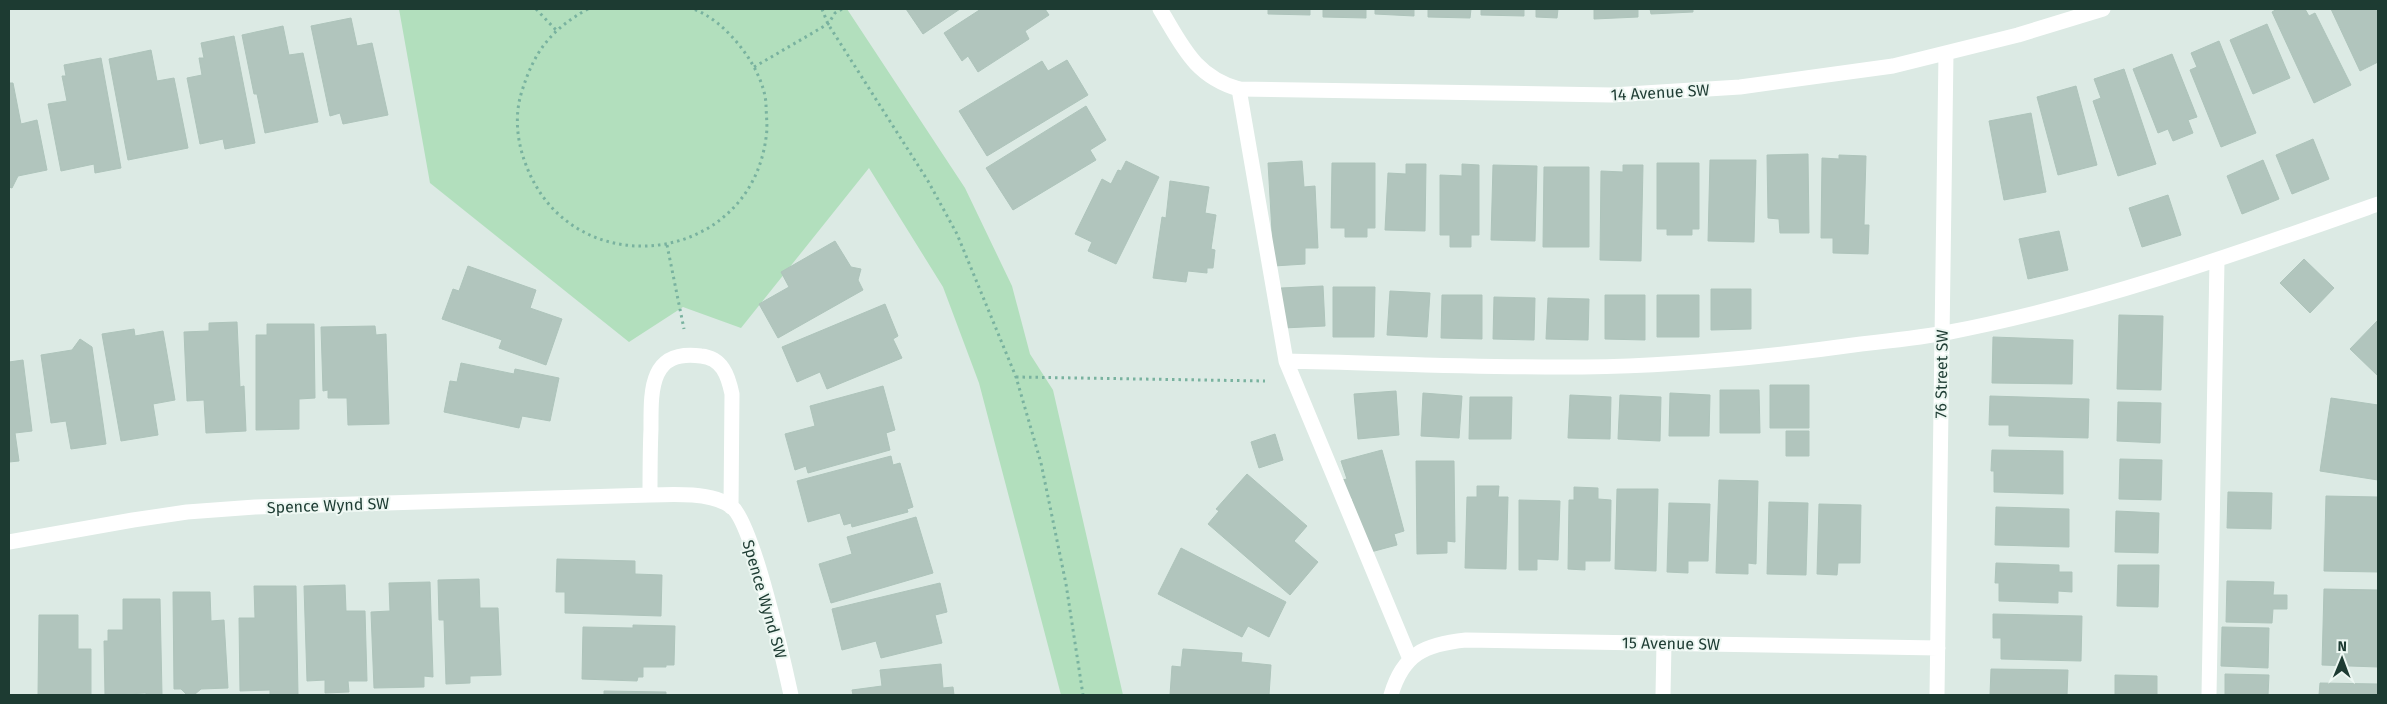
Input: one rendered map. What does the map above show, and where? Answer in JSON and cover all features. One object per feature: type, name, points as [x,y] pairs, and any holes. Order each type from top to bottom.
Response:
[{"type":"street","name":"14 Avenue SW","points":[[1160,9],[1188,54],[1210,78],[1239,89],[1612,95],[1670,93],[1837,75],[1892,66],[2018,35],[2103,9]]},
{"type":"street","name":"76 Street SW","points":[[1937,695],[1946,53]]},
{"type":"street","points":[[1239,89],[1286,361],[1410,659],[1401,670],[1391,695]]},
{"type":"street","points":[[1286,361],[1582,367],[1767,357],[1942,334],[2070,305],[2217,261],[2378,204]]},
{"type":"street","points":[[2209,695],[2217,261]]},
{"type":"street","points":[[650,495],[651,398],[655,378],[663,365],[673,357],[690,354],[708,356],[721,364],[729,379],[732,394],[731,506]]},
{"type":"street","name":"Spence Wynd SW","points":[[9,542],[187,512],[255,507],[650,495],[710,498],[731,506],[740,518],[756,562],[783,657],[791,695]]},
{"type":"street","name":"15 Avenue SW","points":[[1410,659],[1421,650],[1436,645],[1466,640],[1938,648]]},
{"type":"street","points":[[1663,695],[1664,643]]},
{"type":"path","points":[[536,9],[556,30]]},
{"type":"path","points":[[588,9],[556,30],[530,65],[518,104],[518,146],[533,185],[559,217],[594,238],[635,247],[666,245],[710,228],[737,204],[757,172],[767,137],[766,101],[754,67],[732,35],[700,11],[693,9]]},
{"type":"path","points":[[822,9],[828,24],[928,181],[957,234],[1016,377],[1041,462],[1066,584],[1083,695]]},
{"type":"path","points":[[754,67],[828,24],[835,13],[842,9]]},
{"type":"path","points":[[666,245],[690,354]]},
{"type":"path","points":[[1016,377],[1295,382]]},
{"type":"green space","points":[[399,9],[847,9],[965,188],[1012,286],[1030,354],[1053,390],[1123,695],[1061,695],[979,383],[943,287],[869,168],[741,328],[683,307],[629,342],[430,183]]},
{"type":"building","points":[[906,9],[960,9],[923,34]]},
{"type":"building","points":[[981,9],[1045,9],[1049,15],[1025,31],[1029,39],[978,72],[968,56],[962,61],[944,33]]},
{"type":"building","points":[[1268,9],[1310,9],[1310,15],[1268,14]]},
{"type":"building","points":[[1323,9],[1366,9],[1366,18],[1323,17]]},
{"type":"building","points":[[1375,9],[1414,9],[1414,16],[1375,14]]},
{"type":"building","points":[[1428,9],[1471,9],[1470,18],[1428,17]]},
{"type":"building","points":[[1481,9],[1524,9],[1524,16],[1481,15]]},
{"type":"building","points":[[1536,9],[1558,9],[1557,18],[1536,17]]},
{"type":"building","points":[[1594,9],[1638,9],[1638,17],[1594,19]]},
{"type":"building","points":[[1650,9],[1693,9],[1693,12],[1651,14]]},
{"type":"building","points":[[2277,9],[2305,9],[2309,16],[2315,13],[2351,85],[2314,103],[2272,12]]},
{"type":"building","points":[[2331,9],[2378,9],[2378,62],[2360,71]]},
{"type":"building","points":[[351,18],[357,46],[372,43],[388,115],[343,124],[340,113],[330,116],[311,26]]},
{"type":"building","points":[[2267,24],[2290,78],[2253,94],[2230,40]]},
{"type":"building","points":[[283,26],[289,55],[303,53],[318,122],[265,133],[257,94],[254,94],[242,35]]},
{"type":"building","points":[[234,36],[255,143],[225,149],[223,139],[200,144],[187,78],[202,75],[199,58],[204,58],[201,43]]},
{"type":"building","points":[[2219,41],[2256,133],[2221,147],[2190,70],[2197,67],[2191,53]]},
{"type":"building","points":[[151,50],[157,81],[174,78],[188,148],[128,160],[109,59]]},
{"type":"building","points":[[2172,54],[2197,117],[2188,120],[2193,133],[2173,141],[2168,129],[2158,133],[2133,69]]},
{"type":"building","points":[[101,58],[121,168],[95,173],[94,164],[61,171],[48,104],[67,101],[62,76],[66,76],[64,65]]},
{"type":"building","points":[[1067,60],[1088,95],[987,156],[959,111],[1042,61],[1048,71]]},
{"type":"building","points":[[2124,69],[2156,164],[2118,176],[2093,101],[2101,98],[2094,79]]},
{"type":"building","points":[[9,83],[13,83],[21,124],[37,120],[47,170],[18,176],[12,188],[9,187]]},
{"type":"building","points":[[2076,86],[2097,165],[2058,175],[2037,97]]},
{"type":"building","points":[[1086,106],[1106,140],[1090,150],[1096,160],[1013,210],[986,168]]},
{"type":"building","points":[[2031,113],[2046,192],[2004,200],[1989,121]]},
{"type":"building","points":[[2313,139],[2329,179],[2292,194],[2276,155]]},
{"type":"building","points":[[1808,154],[1809,233],[1780,233],[1779,219],[1768,218],[1767,155]]},
{"type":"building","points":[[1839,155],[1866,156],[1864,225],[1869,225],[1868,254],[1833,253],[1833,238],[1821,238],[1822,158],[1839,159]]},
{"type":"building","points":[[1710,160],[1756,160],[1754,242],[1708,241]]},
{"type":"building","points":[[2263,160],[2279,199],[2242,214],[2227,176]]},
{"type":"building","points":[[1126,161],[1159,177],[1116,264],[1088,251],[1092,242],[1075,234],[1102,179],[1111,184],[1118,170],[1121,171]]},
{"type":"building","points":[[1302,161],[1304,187],[1315,186],[1318,248],[1305,248],[1305,264],[1274,266],[1268,163]]},
{"type":"building","points":[[1332,163],[1375,163],[1375,228],[1367,228],[1367,237],[1345,237],[1345,228],[1331,228]]},
{"type":"building","points":[[1657,163],[1699,163],[1699,229],[1692,229],[1692,235],[1667,235],[1667,229],[1657,229]]},
{"type":"building","points":[[1406,164],[1426,164],[1425,231],[1385,230],[1388,173],[1406,174]]},
{"type":"building","points":[[1462,164],[1479,165],[1479,235],[1471,235],[1471,247],[1450,247],[1450,235],[1440,235],[1440,175],[1462,176]]},
{"type":"building","points":[[1493,165],[1537,166],[1535,241],[1491,240]]},
{"type":"building","points":[[1623,165],[1643,165],[1641,261],[1600,260],[1601,171],[1623,172]]},
{"type":"building","points":[[1544,167],[1589,167],[1589,247],[1543,247]]},
{"type":"building","points":[[1170,181],[1209,187],[1205,213],[1216,215],[1211,249],[1215,250],[1213,268],[1207,268],[1207,273],[1188,271],[1186,282],[1153,278],[1162,217],[1166,218]]},
{"type":"building","points":[[2168,195],[2181,235],[2142,247],[2129,208]]},
{"type":"building","points":[[2059,231],[2068,270],[2028,279],[2019,239]]},
{"type":"building","points":[[835,241],[851,267],[861,269],[858,280],[863,290],[778,338],[759,304],[789,287],[781,272]]},
{"type":"building","points":[[2304,259],[2334,288],[2310,313],[2280,283]]},
{"type":"building","points":[[468,266],[536,290],[530,308],[562,319],[546,365],[499,348],[502,340],[442,319],[453,289],[459,291]]},
{"type":"building","points":[[1323,286],[1325,326],[1283,328],[1281,288]]},
{"type":"building","points":[[1333,287],[1375,287],[1374,337],[1333,337]]},
{"type":"building","points":[[1711,289],[1751,289],[1751,329],[1711,330]]},
{"type":"building","points":[[1390,291],[1430,293],[1427,337],[1387,335]]},
{"type":"building","points":[[1442,295],[1482,295],[1482,339],[1441,338]]},
{"type":"building","points":[[1605,295],[1645,295],[1645,340],[1605,339]]},
{"type":"building","points":[[1657,295],[1699,295],[1699,337],[1657,337]]},
{"type":"building","points":[[1494,297],[1535,298],[1534,340],[1493,339]]},
{"type":"building","points":[[1548,298],[1589,299],[1588,340],[1546,339]]},
{"type":"building","points":[[885,304],[898,336],[893,339],[902,358],[827,389],[820,372],[797,382],[782,347]]},
{"type":"building","points":[[2119,315],[2163,316],[2161,390],[2117,389]]},
{"type":"building","points":[[2378,320],[2378,376],[2350,349]]},
{"type":"building","points":[[237,322],[240,387],[244,386],[246,431],[206,433],[204,400],[187,401],[184,332],[209,331],[209,323]]},
{"type":"building","points":[[267,324],[314,324],[315,398],[299,399],[299,429],[256,430],[256,335],[267,335]]},
{"type":"building","points":[[375,326],[376,335],[386,334],[389,424],[348,425],[347,398],[328,398],[328,390],[323,391],[321,327]]},
{"type":"building","points":[[134,329],[135,336],[163,331],[175,400],[153,404],[158,435],[121,441],[102,334]]},
{"type":"building","points":[[1993,337],[2073,340],[2072,384],[1992,383]]},
{"type":"building","points":[[80,339],[92,347],[106,444],[71,449],[66,421],[51,423],[41,355],[72,350]]},
{"type":"building","points":[[23,360],[32,431],[15,433],[19,461],[9,462],[9,362]]},
{"type":"building","points":[[461,363],[514,374],[515,369],[559,378],[550,421],[522,416],[519,428],[444,412],[450,381],[457,382]]},
{"type":"building","points":[[1770,385],[1809,385],[1809,428],[1770,428]]},
{"type":"building","points":[[883,386],[895,430],[886,433],[890,450],[808,473],[806,466],[795,470],[785,434],[815,426],[810,406]]},
{"type":"building","points":[[1720,390],[1759,390],[1760,433],[1720,433]]},
{"type":"building","points":[[1396,391],[1399,435],[1358,439],[1354,394]]},
{"type":"building","points":[[1423,393],[1462,396],[1459,438],[1421,436]]},
{"type":"building","points":[[1670,393],[1710,395],[1709,436],[1669,436]]},
{"type":"building","points":[[1570,395],[1611,397],[1610,439],[1568,438]]},
{"type":"building","points":[[1620,395],[1661,397],[1660,441],[1618,439]]},
{"type":"building","points":[[1990,396],[2089,399],[2088,438],[2009,436],[2009,425],[1989,425]]},
{"type":"building","points":[[1470,397],[1512,397],[1511,439],[1469,439]]},
{"type":"building","points":[[2331,398],[2378,405],[2378,480],[2320,471]]},
{"type":"building","points":[[2118,402],[2161,403],[2160,443],[2117,441]]},
{"type":"building","points":[[1786,431],[1809,431],[1809,456],[1786,456]]},
{"type":"building","points":[[1275,434],[1283,460],[1259,468],[1251,442]]},
{"type":"building","points":[[1382,450],[1404,531],[1394,534],[1397,545],[1367,553],[1349,504],[1353,503],[1352,498],[1347,499],[1342,480],[1347,479],[1341,461]]},
{"type":"building","points":[[1992,450],[2063,451],[2063,494],[1994,492],[1994,471],[1991,471]]},
{"type":"building","points":[[891,456],[893,465],[900,463],[913,507],[907,509],[908,512],[852,527],[851,523],[844,525],[840,513],[808,522],[797,481]]},
{"type":"building","points":[[2120,459],[2162,460],[2161,500],[2119,499]]},
{"type":"building","points":[[1416,461],[1454,461],[1455,542],[1447,541],[1447,553],[1417,554]]},
{"type":"building","points":[[1247,474],[1307,526],[1294,541],[1318,562],[1290,595],[1208,524],[1219,511],[1216,509]]},
{"type":"building","points":[[1719,480],[1758,481],[1756,564],[1748,563],[1748,574],[1716,573]]},
{"type":"building","points":[[1477,486],[1499,486],[1498,497],[1508,497],[1506,569],[1465,568],[1467,497],[1477,497]]},
{"type":"building","points":[[1574,487],[1598,488],[1598,499],[1611,500],[1610,561],[1585,561],[1585,570],[1568,569],[1569,500],[1574,500]]},
{"type":"building","points":[[1617,489],[1658,489],[1656,571],[1615,569]]},
{"type":"building","points":[[2228,492],[2272,493],[2271,529],[2227,528]]},
{"type":"building","points":[[2326,496],[2378,497],[2378,572],[2324,571]]},
{"type":"building","points":[[1519,500],[1560,501],[1558,560],[1537,559],[1537,570],[1519,570]]},
{"type":"building","points":[[1769,502],[1808,503],[1806,575],[1767,574]]},
{"type":"building","points":[[1669,503],[1710,504],[1708,561],[1688,561],[1688,573],[1667,572]]},
{"type":"building","points":[[1819,504],[1861,505],[1860,563],[1838,563],[1837,575],[1817,574]]},
{"type":"building","points":[[1996,507],[2069,509],[2069,547],[1995,545]]},
{"type":"building","points":[[2116,511],[2159,513],[2158,553],[2115,552]]},
{"type":"building","points":[[916,517],[933,573],[831,603],[819,564],[852,554],[847,537]]},
{"type":"building","points":[[1181,548],[1286,602],[1269,637],[1248,626],[1242,637],[1158,594]]},
{"type":"building","points":[[557,559],[635,561],[635,574],[662,575],[661,616],[565,613],[565,592],[556,592]]},
{"type":"building","points":[[1996,563],[2059,565],[2059,572],[2072,572],[2072,592],[2058,591],[2058,603],[1999,601],[1999,583],[1995,583]]},
{"type":"building","points":[[2118,565],[2159,565],[2158,607],[2117,606]]},
{"type":"building","points":[[479,579],[480,608],[498,608],[501,675],[470,676],[470,683],[446,684],[444,620],[439,620],[438,580]]},
{"type":"building","points":[[2227,581],[2274,582],[2273,595],[2287,595],[2287,609],[2273,609],[2272,623],[2226,622]]},
{"type":"building","points":[[430,582],[433,677],[424,676],[424,687],[374,688],[371,612],[390,611],[389,583]]},
{"type":"building","points":[[940,583],[947,612],[935,615],[942,643],[881,658],[876,641],[842,650],[832,609]]},
{"type":"building","points":[[345,585],[346,611],[365,611],[367,681],[348,681],[349,692],[325,693],[325,680],[307,681],[304,586]]},
{"type":"building","points":[[254,586],[296,586],[298,695],[270,695],[270,690],[240,691],[239,618],[255,618]]},
{"type":"building","points":[[2324,589],[2378,590],[2378,667],[2322,665]]},
{"type":"building","points":[[173,592],[210,592],[211,621],[224,620],[228,688],[201,689],[194,695],[187,695],[181,689],[174,689]]},
{"type":"building","points":[[123,599],[160,599],[162,695],[146,695],[146,693],[105,695],[104,641],[108,641],[108,630],[123,630]]},
{"type":"building","points":[[1993,614],[2082,616],[2081,661],[2001,659],[2001,638],[1993,638]]},
{"type":"building","points":[[39,615],[78,615],[78,649],[91,649],[91,695],[38,695]]},
{"type":"building","points":[[633,625],[675,626],[674,665],[643,667],[643,677],[638,677],[637,681],[582,679],[583,627],[633,628]]},
{"type":"building","points":[[2222,627],[2269,628],[2268,668],[2221,666]]},
{"type":"building","points":[[1183,649],[1242,653],[1241,662],[1271,665],[1269,695],[1170,695],[1172,666],[1181,667]]},
{"type":"building","points":[[941,664],[943,688],[953,687],[954,695],[853,695],[852,690],[882,686],[880,670]]},
{"type":"building","points":[[1991,669],[2068,670],[2067,695],[1990,695]]},
{"type":"building","points":[[2225,674],[2269,675],[2268,695],[2225,695]]},
{"type":"building","points":[[2115,675],[2157,676],[2157,695],[2115,695]]},
{"type":"building","points":[[2320,683],[2378,684],[2378,695],[2319,695]]},
{"type":"building","points":[[604,691],[666,692],[666,695],[604,695]]}]
